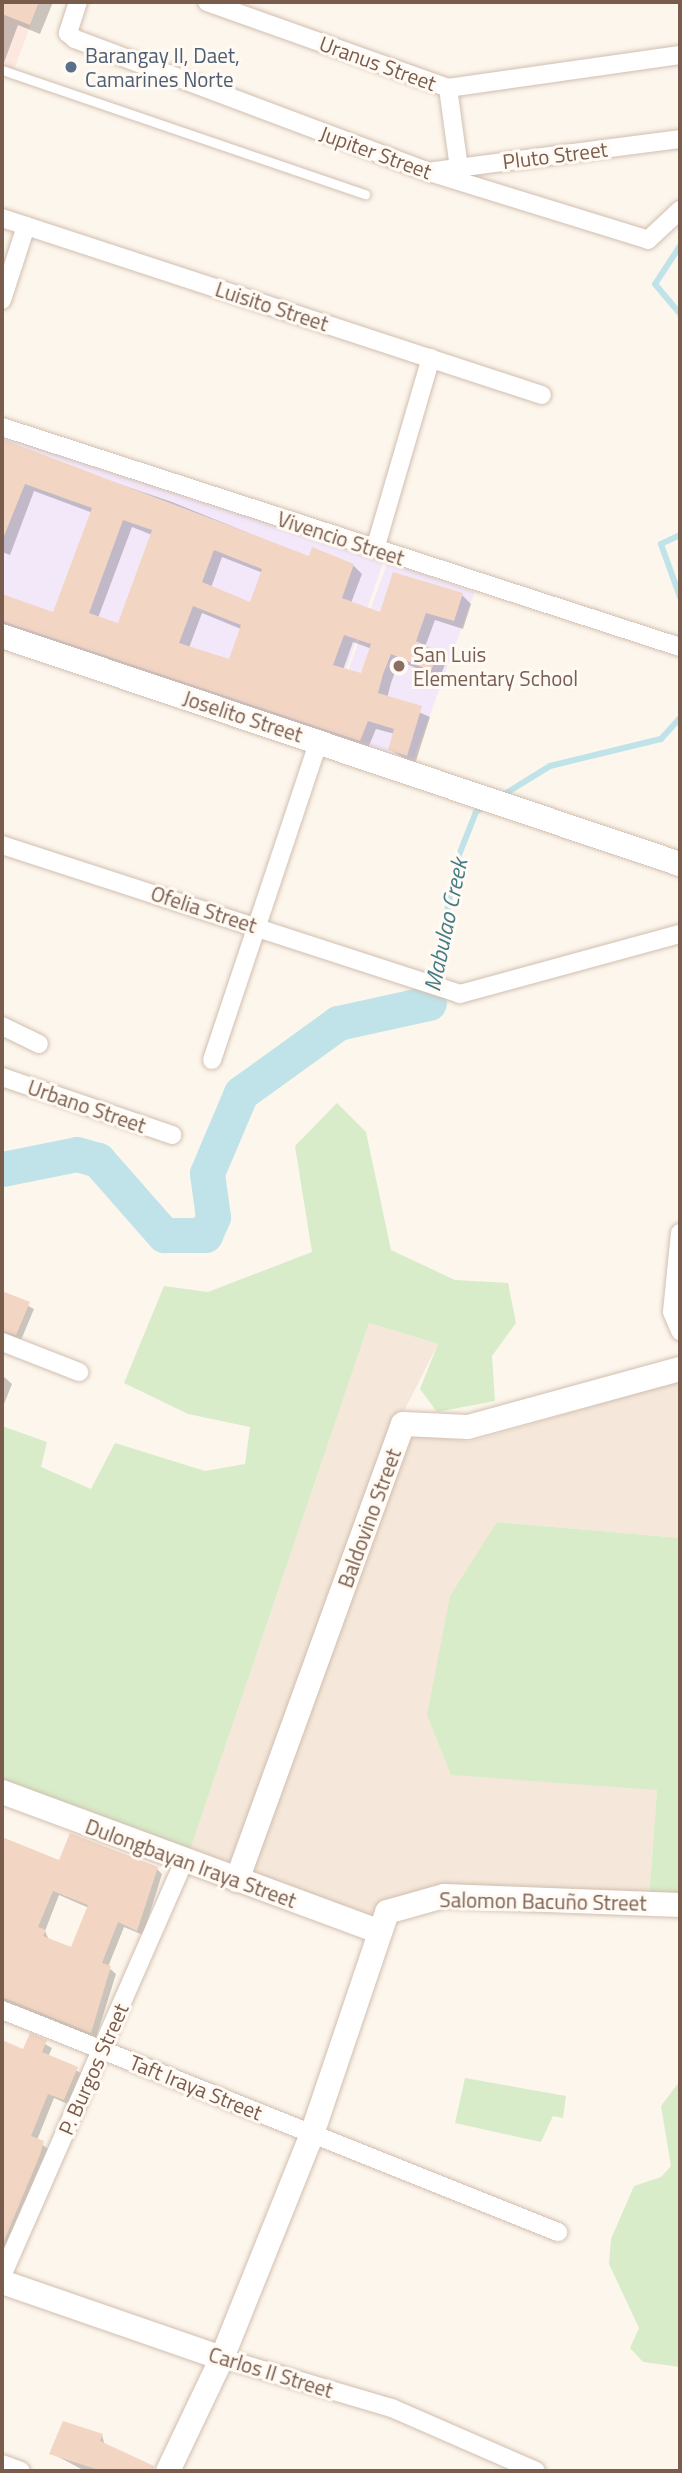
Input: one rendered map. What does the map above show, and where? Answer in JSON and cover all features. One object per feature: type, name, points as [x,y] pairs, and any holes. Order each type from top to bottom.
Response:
[{"type":"street","name":"Jupiter Street","points":[[78,2],[68,33],[429,172],[648,240],[680,211]]},
{"type":"street","name":"Uranus Street","points":[[207,2],[448,88],[680,55]]},
{"type":"street","points":[[448,88],[459,168]]},
{"type":"street","name":"Pluto Street","points":[[429,172],[680,139]]},
{"type":"street","name":"Luisito Street","points":[[2,218],[542,395]]},
{"type":"street","points":[[2,300],[26,226]]},
{"type":"street","points":[[375,549],[431,358]]},
{"type":"street","name":"Vivencio Street","points":[[2,427],[680,647]]},
{"type":"street","name":"Joselito Street","points":[[2,636],[680,863]]},
{"type":"street","points":[[212,1060],[319,741]]},
{"type":"street","name":"Ofelia Street","points":[[2,845],[407,973],[460,994],[680,934]]},
{"type":"street","points":[[2,1027],[39,1044]]},
{"type":"street","name":"Urbano Street","points":[[2,1077],[172,1135]]},
{"type":"street","points":[[680,1233],[672,1312],[680,1331]]},
{"type":"street","points":[[2,1342],[79,1372]]},
{"type":"street","name":"Baldovino Street","points":[[237,1880],[403,1424],[468,1427],[680,1369]]},
{"type":"street","name":"Dulongbayan Iraya Street","points":[[4,1799],[380,1932]]},
{"type":"street","name":"P. Burgos Street","points":[[2,2276],[184,1861]]},
{"type":"street","name":"Salomon Bacuño Street","points":[[380,1932],[391,1908],[444,1896],[680,1905]]},
{"type":"street","points":[[168,2471],[222,2358],[312,2134],[380,1932]]},
{"type":"street","name":"Taft Iraya Street","points":[[2,2010],[558,2232]]},
{"type":"street","name":"Carlos II Street","points":[[2,2282],[222,2358],[392,2408],[536,2471]]},
{"type":"street","points":[[2,2464],[20,2471]]},
{"type":"lane","points":[[2,70],[365,194]]},
{"type":"shaded area","points":[[2,2],[39,2],[14,70],[2,65]]},
{"type":"shaded area","points":[[2,431],[383,563],[322,739],[2,628]]},
{"type":"shaded area","name":"San Luis Elementary School","points":[[388,561],[474,592],[410,770],[323,739]]},
{"type":"shaded area","points":[[369,1323],[438,1344],[400,1419],[237,1868],[190,1850]]},
{"type":"shaded area","points":[[680,1381],[680,1538],[497,1522],[657,1790],[649,1898],[437,1891],[371,1924],[246,1876],[408,1430],[469,1442]]},
{"type":"green space","points":[[337,1103],[366,1132],[391,1250],[455,1280],[508,1283],[516,1323],[492,1356],[495,1401],[437,1412],[420,1389],[438,1344],[369,1323],[190,1850],[2,1783],[2,1426],[47,1442],[41,1467],[91,1489],[115,1443],[205,1471],[245,1464],[250,1427],[188,1414],[124,1383],[164,1286],[208,1292],[312,1252],[295,1146]]},
{"type":"green space","points":[[497,1522],[680,1538],[680,1900],[649,1898],[657,1790],[451,1775],[427,1715],[450,1596]]},
{"type":"green space","points":[[465,2078],[566,2096],[563,2118],[553,2116],[541,2142],[455,2123]]},
{"type":"green space","points":[[680,2081],[680,2367],[643,2362],[630,2348],[639,2328],[609,2264],[611,2239],[634,2186],[661,2177],[671,2166],[661,2106]]},
{"type":"building","points":[[2,2],[39,2],[30,25],[2,14]]},
{"type":"building","points":[[2,439],[309,556],[312,547],[354,564],[342,598],[380,612],[393,572],[463,593],[454,621],[426,613],[416,641],[438,651],[431,671],[391,654],[383,674],[378,693],[422,706],[407,756],[388,750],[394,729],[368,721],[360,741],[2,621],[2,594],[53,612],[92,508],[25,484],[2,541]],"holes":[[[123,520],[152,530],[118,623],[89,613]],[[214,550],[262,569],[250,602],[202,582]],[[193,606],[241,625],[229,659],[179,643]],[[344,635],[371,644],[361,673],[333,665]]]},
{"type":"building","points":[[2,1291],[30,1302],[16,1335],[2,1331]]},
{"type":"building","points":[[70,1833],[158,1867],[137,1931],[118,1922],[102,1963],[111,1966],[91,2033],[2,1997],[2,1837],[59,1860]],"holes":[[[53,1891],[88,1905],[71,1947],[43,1936],[46,1930],[38,1927]]]},
{"type":"building","points":[[30,2033],[47,2040],[42,2052],[78,2067],[64,2100],[48,2094],[31,2136],[44,2141],[40,2155],[2,2246],[2,2040],[23,2049]]},
{"type":"building","points":[[63,2421],[103,2434],[100,2441],[154,2466],[153,2471],[102,2471],[49,2454]]},
{"type":"waterway","name":"Mabulao Creek","points":[[680,246],[655,284],[680,314]]},
{"type":"waterway","name":"Mabulao Creek","points":[[680,535],[661,544],[680,597]]},
{"type":"waterway","name":"Mabulao Creek","points":[[500,797],[550,766],[661,739],[680,718]]},
{"type":"waterway","name":"Mabulao Creek","points":[[429,1003],[457,860],[476,812],[485,806]]},
{"type":"waterway","name":"Mabulao Creek","points":[[2,1169],[77,1154],[98,1160],[164,1235],[205,1235],[213,1217],[207,1173],[241,1093],[338,1023],[429,1003]]},
{"type":"place","name":"Barangay II, Daet, Camarines Norte","points":[[71,67]]},
{"type":"place","name":"San Luis Elementary School","points":[[399,666]]}]
